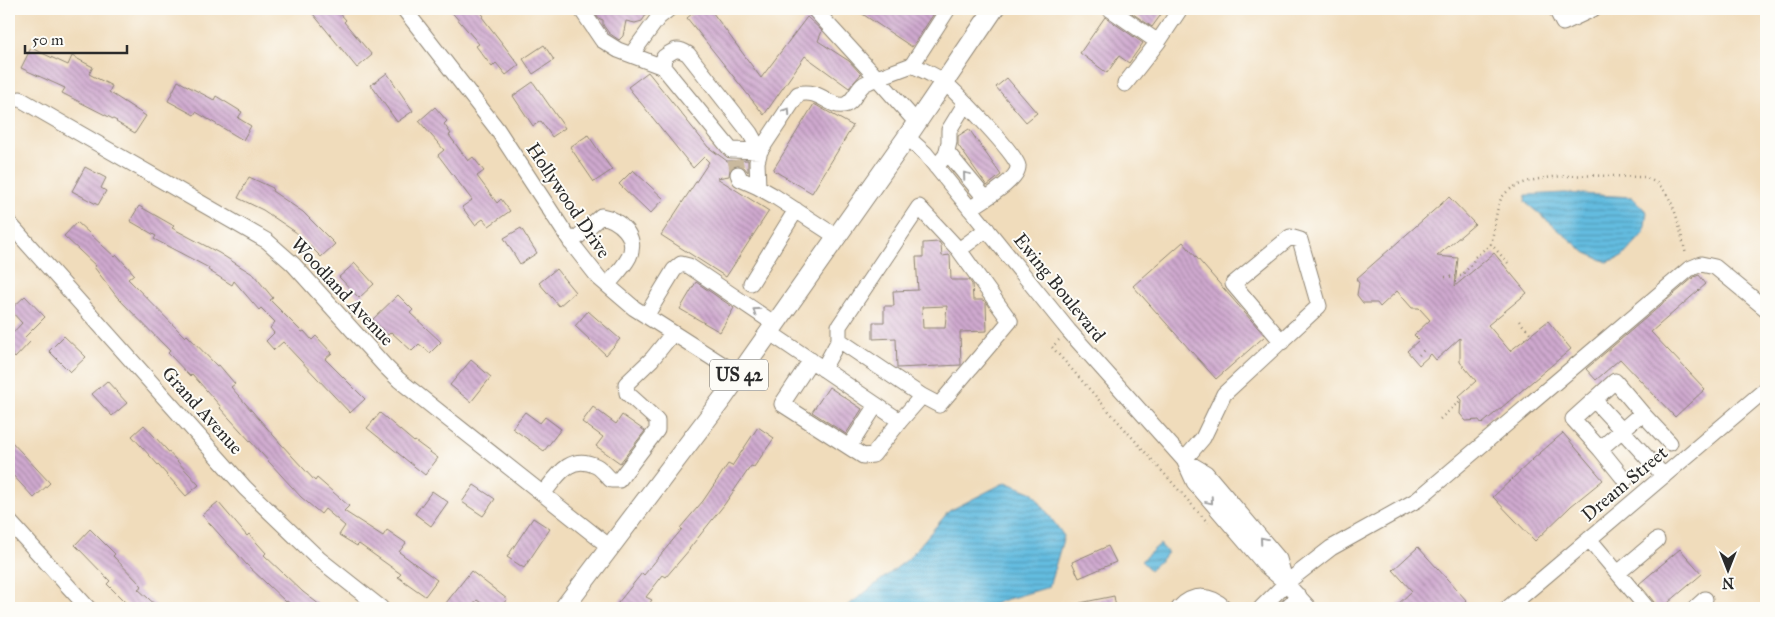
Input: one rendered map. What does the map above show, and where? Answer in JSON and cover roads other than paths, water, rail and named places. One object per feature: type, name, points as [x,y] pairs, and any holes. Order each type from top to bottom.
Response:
[{"type":"main road","name":"US 42","points":[[564,608],[612,548],[724,398],[912,130],[994,9]]},
{"type":"street","name":"Hollywood Drive","points":[[404,9],[497,129],[583,259],[607,285],[634,308],[739,375]]},
{"type":"street","points":[[581,9],[602,40],[618,50],[663,67],[735,162],[740,179],[758,187],[836,237]]},
{"type":"street","points":[[631,55],[658,18],[669,9]]},
{"type":"street","name":"Ewing Boulevard","points":[[814,9],[877,78],[925,153],[1070,331],[1184,460],[1206,473],[1279,559],[1286,582],[1310,608]]},
{"type":"street","points":[[758,187],[757,162],[760,151],[798,94],[811,92],[834,104],[843,105],[850,102],[862,86],[877,78],[912,65],[948,9]]},
{"type":"street","points":[[1110,9],[1158,42]]},
{"type":"street","points":[[1125,84],[1158,42],[1180,9]]},
{"type":"street","points":[[1556,9],[1563,23],[1594,9]]},
{"type":"street","points":[[663,67],[664,58],[672,50],[681,50],[688,54],[750,133],[760,151]]},
{"type":"street","points":[[912,65],[944,82],[1016,160],[1018,166],[1017,173],[1009,181],[970,208]]},
{"type":"street","name":"Woodland Avenue","points":[[20,99],[267,241],[293,264],[399,380],[612,548]]},
{"type":"street","points":[[936,167],[947,152],[949,130],[966,104]]},
{"type":"street","points":[[735,162],[760,151]]},
{"type":"street","points":[[947,152],[985,198]]},
{"type":"street","points":[[839,340],[922,396],[940,405],[1010,321],[959,250],[919,207],[839,326],[839,340],[782,404],[863,456],[873,455],[922,396]]},
{"type":"street","points":[[751,283],[796,210]]},
{"type":"street","points":[[571,242],[601,216],[611,218],[626,229],[630,240],[628,257],[607,285]]},
{"type":"street","name":"Grand Avenue","points":[[9,223],[246,488],[319,559],[380,608]]},
{"type":"street","points":[[959,250],[987,229]]},
{"type":"street","points":[[1184,460],[1203,438],[1224,394],[1282,342],[1319,306],[1300,240],[1290,237],[1233,284],[1282,342]]},
{"type":"street","points":[[646,316],[674,270],[681,264],[689,266],[737,298],[817,365],[900,421]]},
{"type":"street","points":[[1261,608],[1286,582],[1330,548],[1417,500],[1689,269],[1701,264],[1715,267],[1766,309]]},
{"type":"street","points":[[543,494],[561,470],[578,462],[597,467],[611,480],[619,480],[657,430],[657,420],[627,393],[626,384],[652,359],[673,333]]},
{"type":"street","points":[[1625,480],[1573,419],[1615,382],[1670,443]]},
{"type":"street","name":"Dream Street","points":[[1508,608],[1766,388]]},
{"type":"street","points":[[1594,400],[1664,476]]},
{"type":"street","points":[[849,447],[876,405]]},
{"type":"street","points":[[1600,449],[1642,413]]},
{"type":"street","points":[[9,521],[88,608]]},
{"type":"street","points":[[1589,539],[1647,608]]},
{"type":"street","points":[[1618,573],[1658,540]]},
{"type":"street","points":[[1179,608],[1193,598],[1201,596],[1217,600],[1225,608]]},
{"type":"street","points":[[1286,608],[1299,596]]},
{"type":"water","points":[[1565,193],[1632,197],[1647,212],[1644,233],[1622,257],[1607,262],[1586,253],[1525,202],[1526,195]]},
{"type":"water","points":[[1006,482],[1033,493],[1064,536],[1049,587],[1001,601],[986,608],[845,608],[908,559],[949,511]]},
{"type":"water","points":[[1160,544],[1168,553],[1150,570],[1141,561]]},
{"type":"tunnel","points":[[735,160],[738,174]]}]
